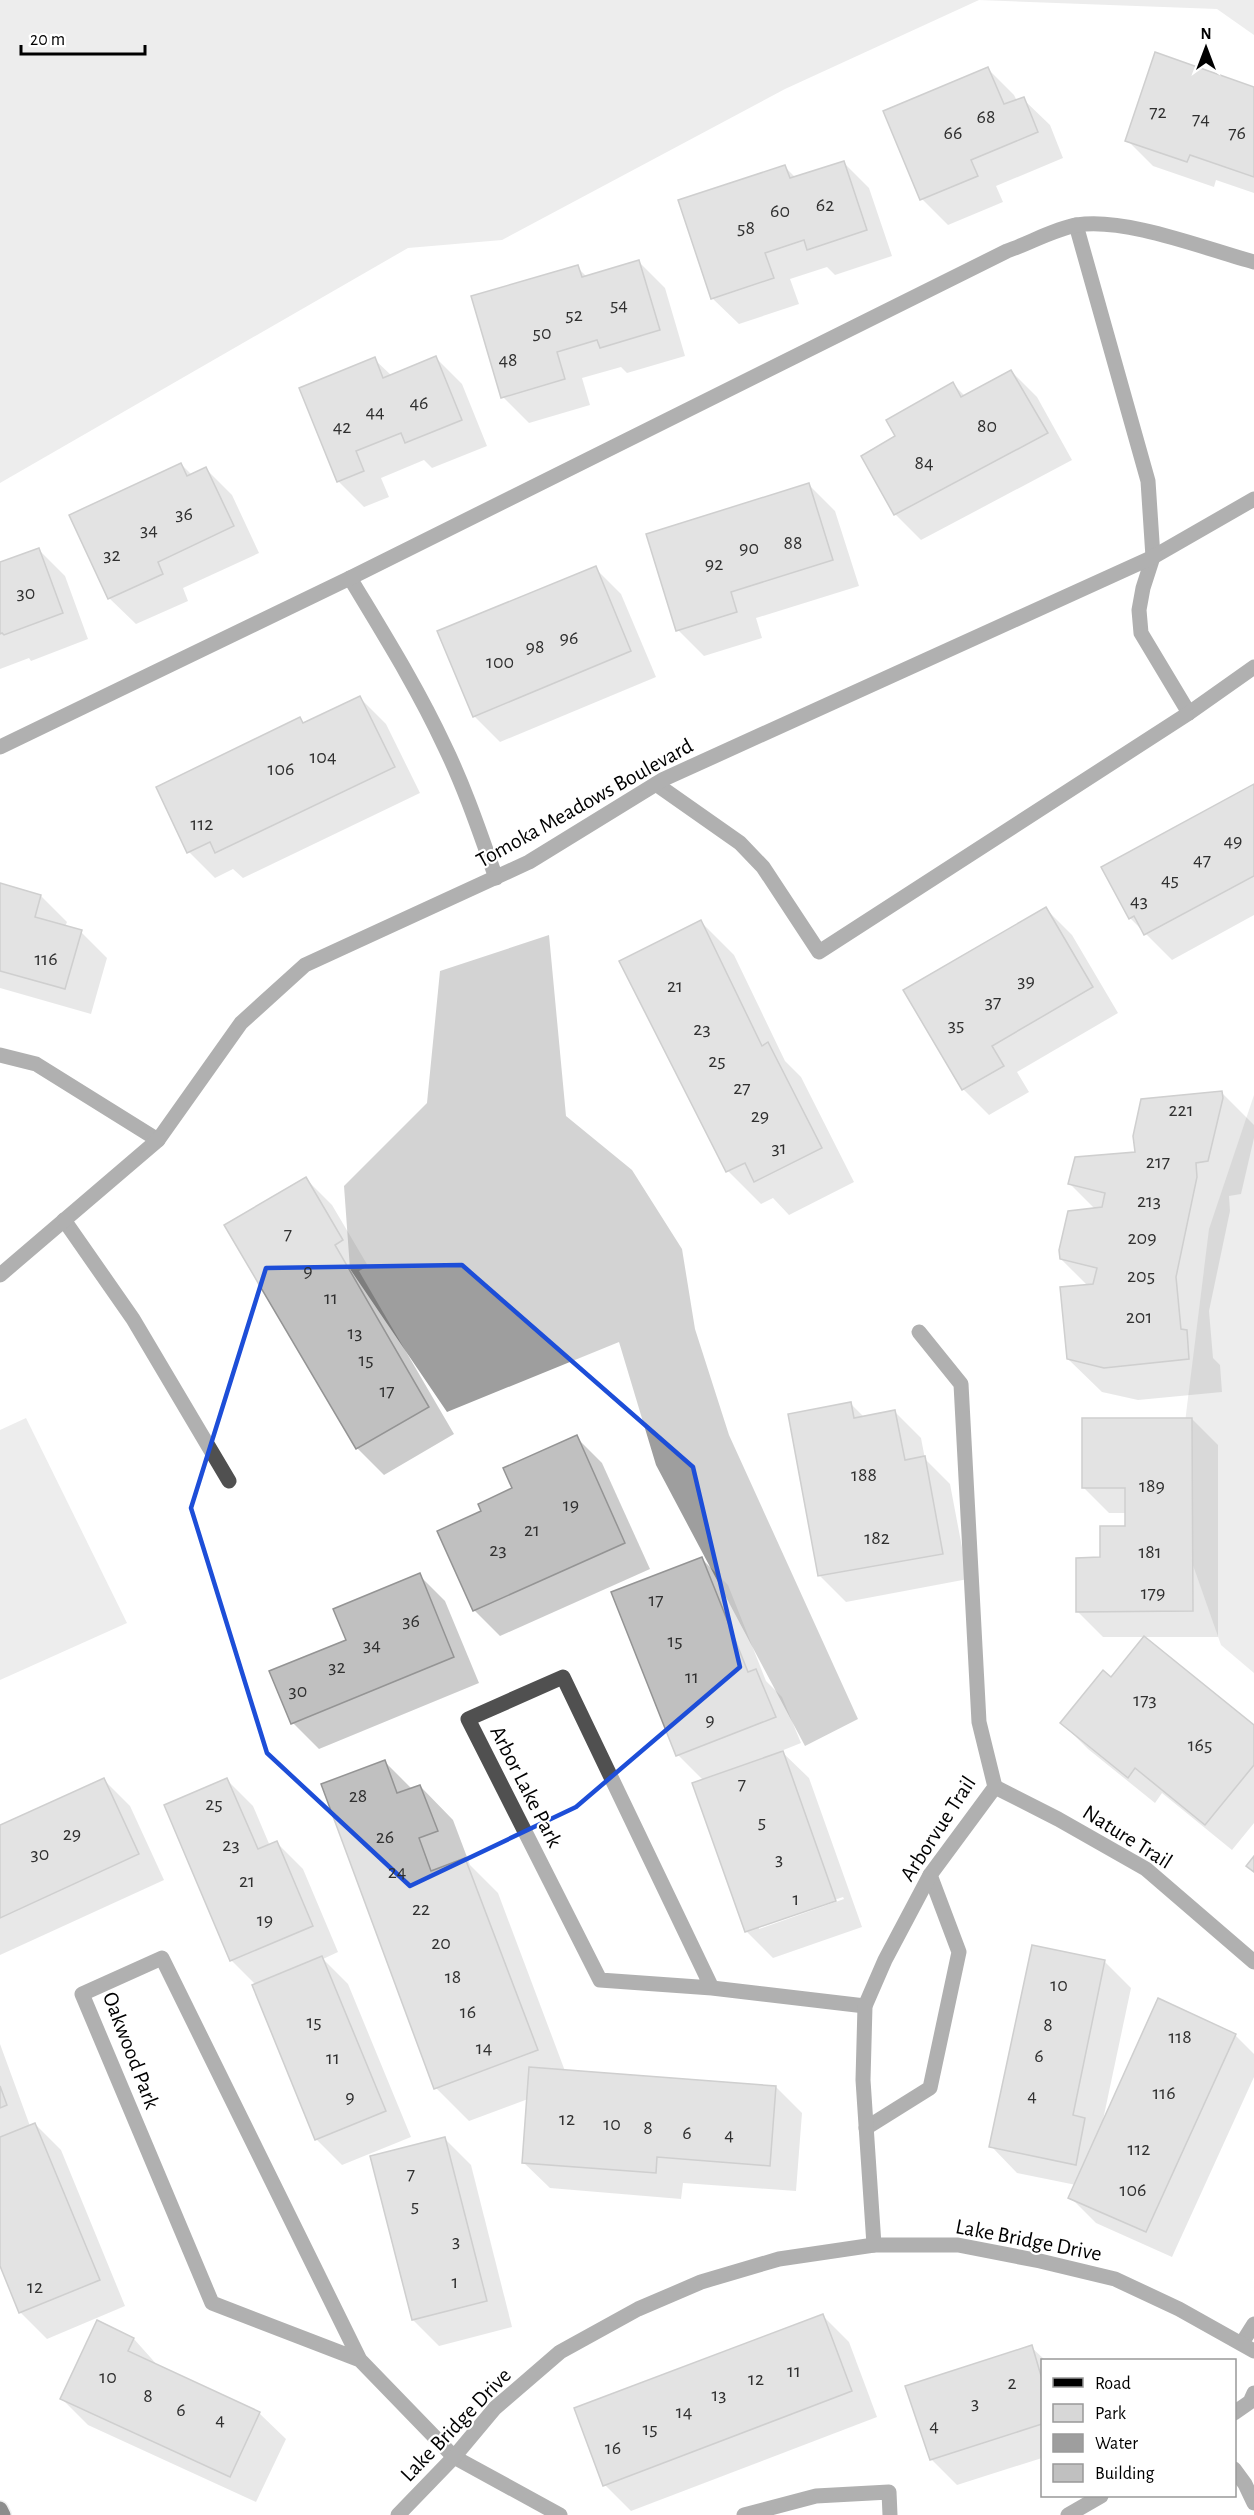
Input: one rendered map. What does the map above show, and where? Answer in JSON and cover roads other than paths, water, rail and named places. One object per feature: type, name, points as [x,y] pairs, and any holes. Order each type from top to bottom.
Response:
[{"type":"main road","points":[[0,2509],[3,2515]]},
{"type":"street","points":[[0,747],[350,578],[1007,251],[1076,225],[1101,223],[1125,226],[1254,262]]},
{"type":"street","points":[[1076,225],[1148,481],[1153,557],[1139,610],[1141,633],[1189,713]]},
{"type":"street","name":"Tomoka Meadows Boulevard","points":[[0,1275],[158,1140],[241,1023],[305,965],[529,862],[656,784],[1153,557],[1254,499]]},
{"type":"street","points":[[350,578],[409,676],[445,746],[496,878]]},
{"type":"street","points":[[656,784],[740,843],[764,867],[819,952],[1189,713],[1254,667]]},
{"type":"street","points":[[0,1055],[36,1064],[158,1140]]},
{"type":"street","points":[[64,1220],[133,1319],[229,1481]]},
{"type":"street","name":"Arborvue Trail","points":[[874,2246],[863,2080],[865,2006],[885,1960],[930,1875],[995,1787],[980,1722],[961,1384],[919,1332]]},
{"type":"street","name":"Arbor Lake Park","points":[[712,1988],[563,1677],[468,1719],[600,1980],[712,1988],[865,2006]]},
{"type":"street","name":"Nature Trail","points":[[995,1787],[1058,1819],[1146,1869],[1254,1962]]},
{"type":"street","points":[[866,2128],[930,2088],[959,1952],[930,1875]]},
{"type":"street","name":"Oakwood Park","points":[[360,2360],[212,2303],[82,1994],[162,1958],[360,2360],[454,2457],[560,2515]]},
{"type":"street","name":"Lake Bridge Drive","points":[[398,2515],[454,2457],[495,2408],[560,2352],[638,2309],[701,2282],[779,2259],[874,2246],[958,2245],[1040,2261],[1115,2280],[1179,2309],[1248,2347]]},
{"type":"street","points":[[1248,2347],[1254,2324]]},
{"type":"street","points":[[1236,2412],[1250,2402],[1254,2393]]},
{"type":"street","points":[[1236,2472],[1254,2503]]},
{"type":"street","points":[[744,2515],[816,2496],[889,2492],[890,2515]]},
{"type":"street","points":[[1068,2515],[1099,2497]]},
{"type":"water","points":[[549,935],[566,1116],[632,1170],[682,1249],[695,1329],[729,1435],[858,1719],[805,1746],[656,1465],[619,1342],[447,1412],[350,1269],[344,1186],[427,1103],[440,971]]}]
